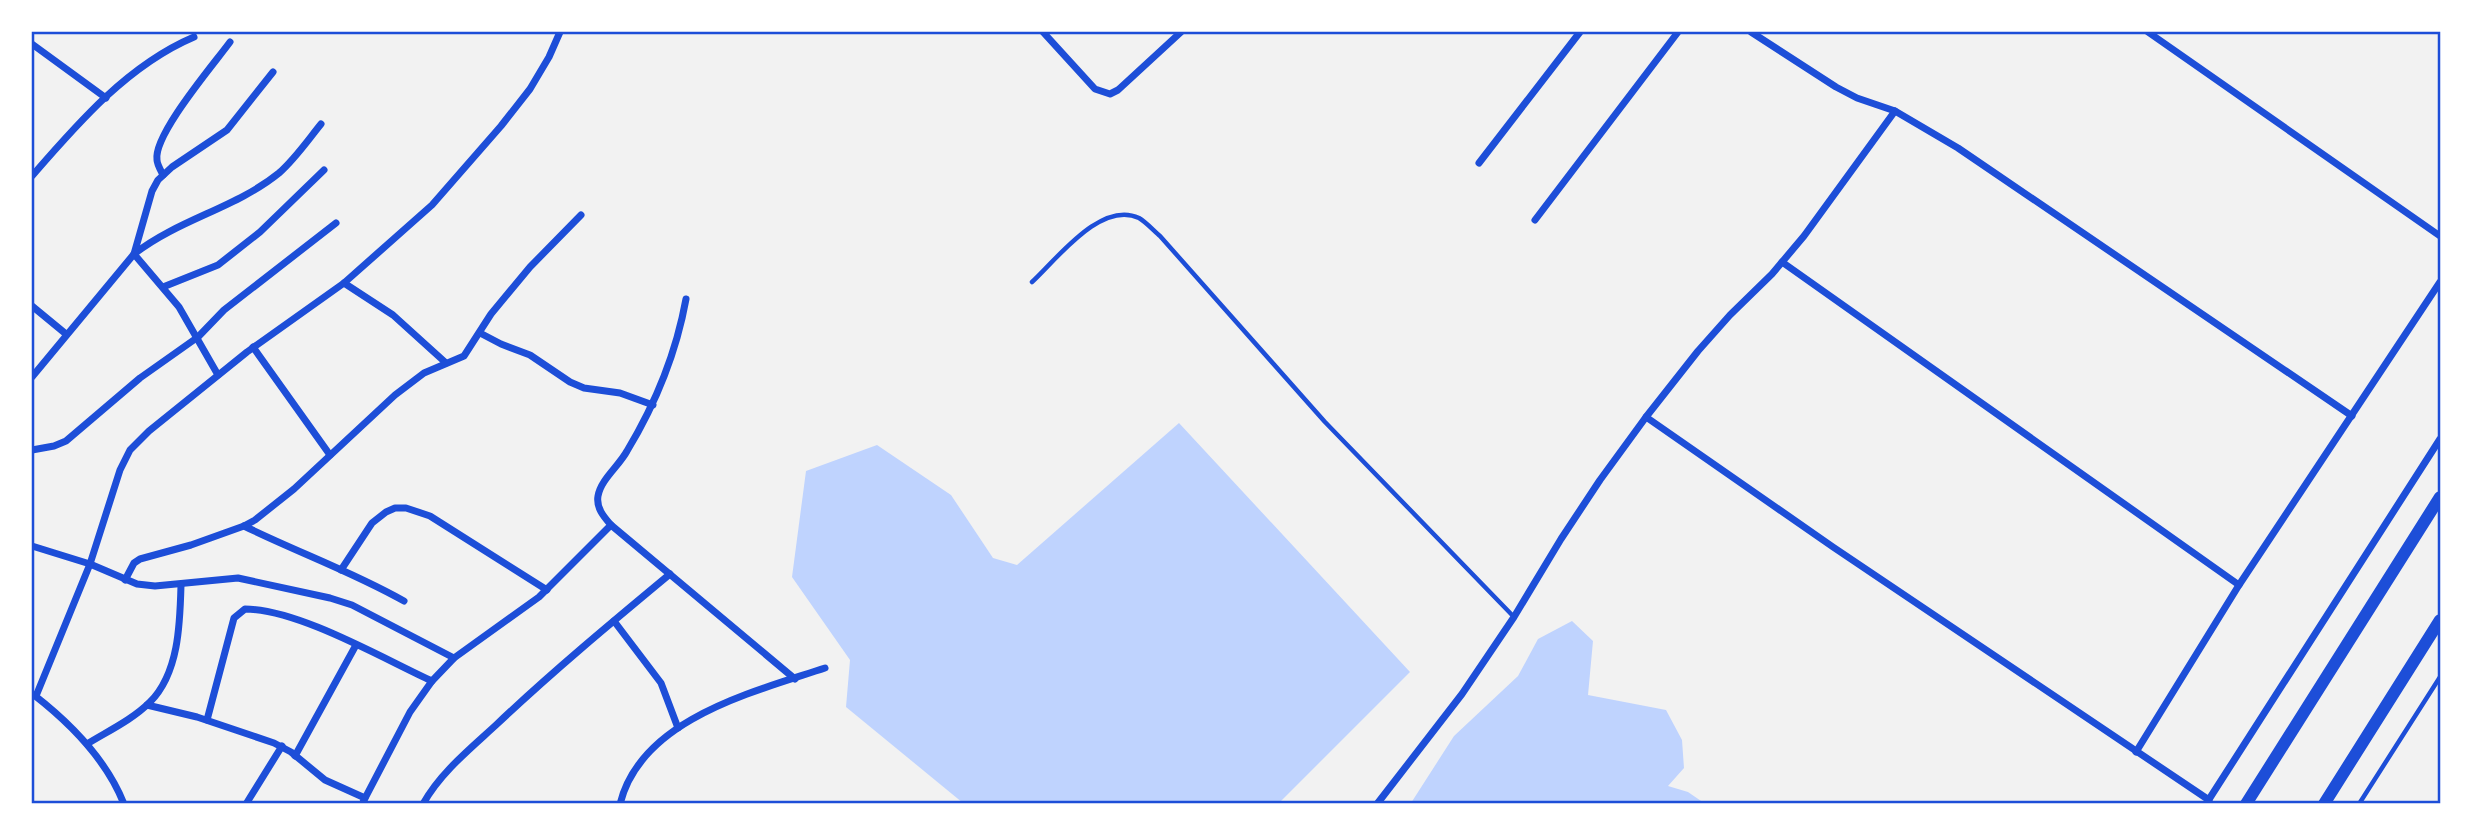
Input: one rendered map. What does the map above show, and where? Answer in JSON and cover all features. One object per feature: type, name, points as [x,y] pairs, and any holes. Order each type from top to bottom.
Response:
[{"type":"street","points":[[124,803],[113,779],[87,744],[34,695],[90,564],[120,470],[130,450],[149,431],[219,374],[344,283],[432,205],[530,89],[560,32]]},
{"type":"street","points":[[1045,32],[1096,89],[1110,94],[1118,90],[1181,32]]},
{"type":"street","points":[[1479,163],[1580,32]]},
{"type":"street","points":[[1535,220],[1678,32]]},
{"type":"street","points":[[1751,32],[1836,87],[1857,98],[1895,111],[1958,148],[2352,416]]},
{"type":"street","points":[[2148,32],[2441,236]]},
{"type":"street","points":[[32,176],[106,98],[142,66],[169,48],[194,37]]},
{"type":"street","points":[[163,175],[156,159],[169,124],[230,42]]},
{"type":"street","points":[[32,44],[106,98]]},
{"type":"street","points":[[134,254],[152,191],[163,175],[227,130],[273,72]]},
{"type":"street","points":[[1377,803],[1462,694],[1514,617],[1580,509],[1646,417],[1698,351],[1804,236],[1895,111]]},
{"type":"street","points":[[32,377],[134,254],[162,235],[247,194],[280,172],[321,124]]},
{"type":"street","points":[[163,287],[218,265],[260,232],[324,170]]},
{"type":"street","points":[[124,580],[134,563],[140,559],[244,526],[293,489],[395,395],[424,373],[464,356],[491,314],[530,267],[581,215]]},
{"type":"street","points":[[32,450],[66,441],[140,378],[198,337],[223,310],[336,223]]},
{"type":"street","points":[[134,254],[179,307],[219,374]]},
{"type":"street","points":[[1782,262],[2239,585]]},
{"type":"street","points":[[2136,752],[2239,585],[2441,282]]},
{"type":"street","points":[[344,283],[393,315],[446,363]]},
{"type":"street","points":[[686,299],[679,337],[653,405],[626,453],[598,494],[597,504],[611,525],[795,678]]},
{"type":"street","points":[[32,306],[66,334]]},
{"type":"street","points":[[480,333],[530,355],[570,383],[584,388],[629,395],[653,405]]},
{"type":"street","points":[[253,348],[330,455]]},
{"type":"street","points":[[1646,417],[2208,802],[2441,439]]},
{"type":"street","points":[[2246,803],[2441,497]]},
{"type":"street","points":[[341,569],[372,523],[395,508],[406,508],[430,516],[547,590]]},
{"type":"street","points":[[147,705],[206,720],[282,747],[311,771],[364,801],[410,712],[432,681],[454,658],[514,617],[547,590],[611,525]]},
{"type":"street","points":[[244,526],[305,556],[370,582],[404,601]]},
{"type":"street","points":[[32,546],[90,564],[124,580],[155,586],[238,578],[330,598],[352,605],[454,658]]},
{"type":"street","points":[[423,803],[473,746],[553,672],[670,574]]},
{"type":"street","points":[[87,744],[153,699],[168,672],[179,639],[181,584]]},
{"type":"street","points":[[206,720],[234,618],[245,609],[273,612],[299,620],[432,681]]},
{"type":"street","points":[[2324,803],[2441,620]]},
{"type":"street","points":[[614,621],[661,683],[678,728]]},
{"type":"street","points":[[295,756],[356,645]]},
{"type":"street","points":[[620,803],[637,764],[652,748],[678,728],[722,705],[825,668]]},
{"type":"street","points":[[246,803],[282,747]]},
{"type":"lane","points":[[1032,282],[1092,224],[1116,215],[1139,218],[1160,236],[1325,422],[1514,617]]},
{"type":"lane","points":[[2359,803],[2441,677]]},
{"type":"water","points":[[1179,423],[1410,672],[1279,803],[963,803],[846,707],[850,660],[792,577],[806,471],[877,445],[951,495],[993,558],[1017,565]]},
{"type":"water","points":[[1572,621],[1593,641],[1588,695],[1666,710],[1682,740],[1684,768],[1668,786],[1688,792],[1704,803],[1411,803],[1454,736],[1518,676],[1538,639]]}]
